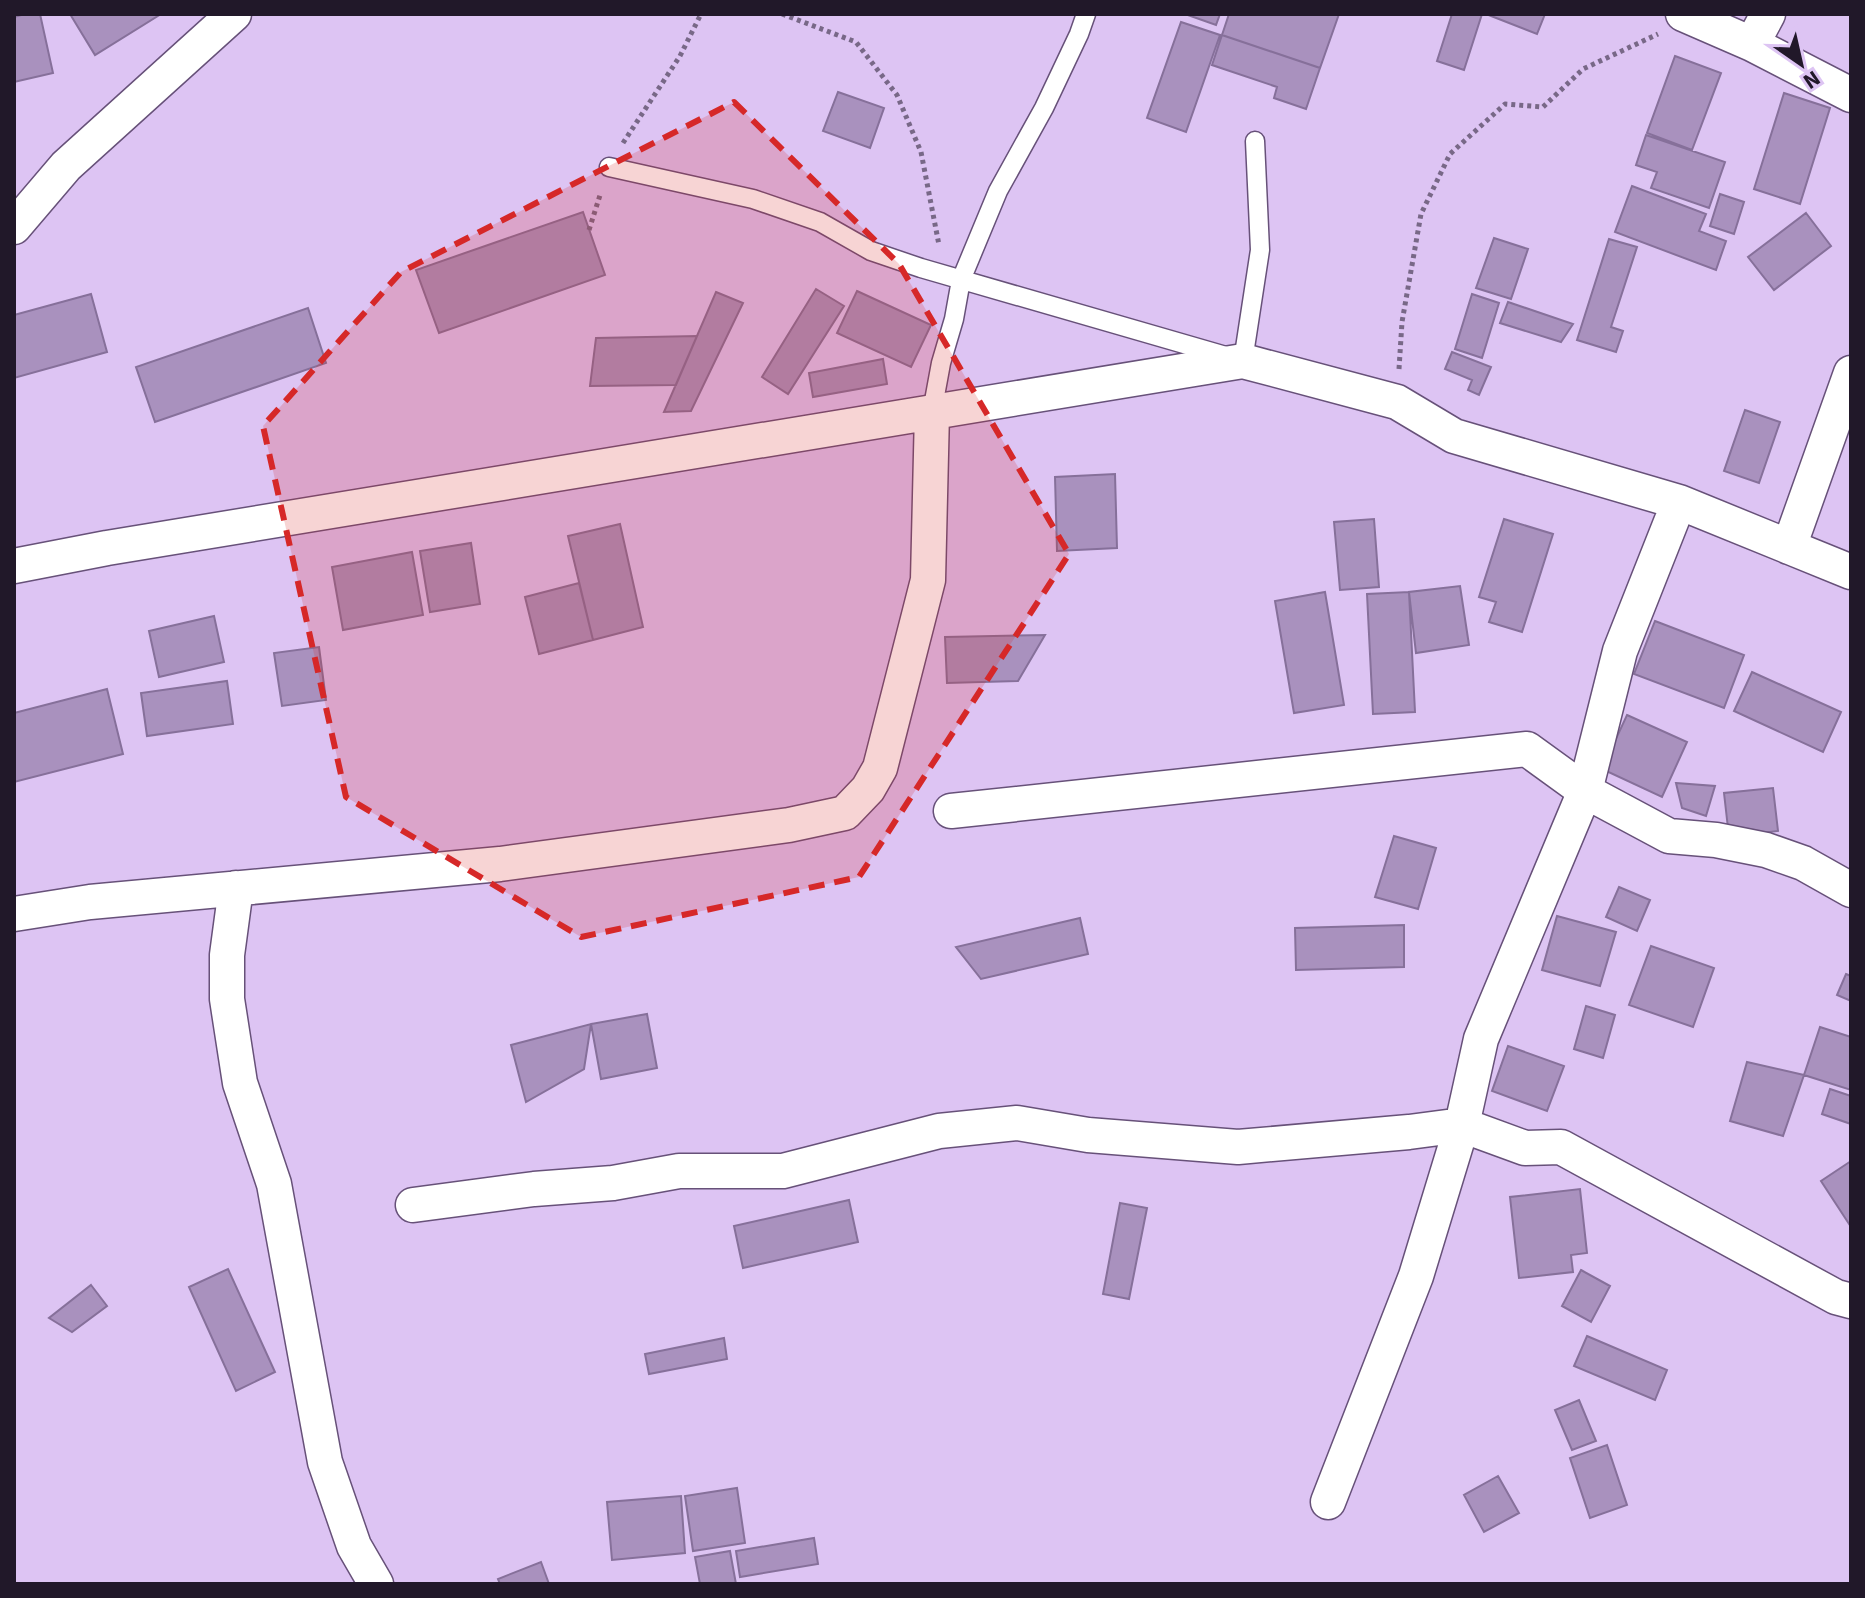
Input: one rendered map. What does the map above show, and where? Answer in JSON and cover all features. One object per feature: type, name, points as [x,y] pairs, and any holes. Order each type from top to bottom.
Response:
[{"type":"street","points":[[14,227],[66,166],[234,14]]},
{"type":"street","points":[[1752,44],[1768,14]]},
{"type":"street","points":[[1688,16],[1752,44],[1851,95]]},
{"type":"street","points":[[14,566],[123,545],[1243,361],[1397,402],[1454,436],[1679,502],[1851,572]]},
{"type":"street","points":[[1789,547],[1851,373]]},
{"type":"street","points":[[14,914],[90,902],[500,864],[789,825],[845,813],[868,789],[880,768],[928,580],[932,412]]},
{"type":"street","points":[[1328,1502],[1416,1276],[1462,1125],[1481,1039],[1585,791],[1620,651],[1679,502]]},
{"type":"street","points":[[951,811],[1527,749],[1585,791],[1669,836],[1716,840],[1766,850],[1803,863],[1851,890]]},
{"type":"street","points":[[236,888],[227,955],[227,999],[240,1083],[274,1184],[325,1462],[354,1546],[376,1584]]},
{"type":"street","points":[[413,1205],[534,1189],[613,1183],[679,1171],[783,1171],[939,1131],[1017,1123],[1088,1135],[1238,1147],[1462,1125],[1525,1148],[1561,1147],[1836,1297],[1851,1301]]},
{"type":"lane","points":[[932,412],[961,280],[998,191],[1044,108],[1086,14]]},
{"type":"lane","points":[[609,167],[753,199],[820,222],[871,251],[1243,361],[1260,250],[1255,141]]},
{"type":"path","points":[[589,230],[609,167],[680,56],[701,14]]},
{"type":"path","points":[[782,14],[856,42],[897,95],[921,152],[939,245],[961,280]]},
{"type":"path","points":[[1397,402],[1402,322],[1421,214],[1450,154],[1505,104],[1543,107],[1583,69],[1688,16]]},
{"type":"highlighted area","points":[[734,102],[899,264],[1069,554],[859,877],[581,937],[346,797],[263,426],[401,272]]},
{"type":"building","points":[[40,14],[53,73],[14,82],[14,17]]},
{"type":"building","points":[[70,14],[161,14],[95,55]]},
{"type":"building","points":[[1185,14],[1220,14],[1216,25]]},
{"type":"building","points":[[1229,14],[1339,14],[1320,68],[1222,35]]},
{"type":"building","points":[[1452,14],[1482,14],[1464,70],[1437,61]]},
{"type":"building","points":[[1486,14],[1545,14],[1537,34]]},
{"type":"building","points":[[1181,22],[1220,35],[1186,132],[1147,118]]},
{"type":"building","points":[[1222,35],[1320,68],[1306,109],[1274,98],[1277,87],[1212,65]]},
{"type":"building","points":[[1675,56],[1721,73],[1692,150],[1647,133]]},
{"type":"building","points":[[838,92],[884,108],[870,148],[823,131]]},
{"type":"building","points":[[1784,93],[1830,108],[1800,204],[1754,189]]},
{"type":"building","points":[[1646,135],[1725,162],[1709,208],[1651,188],[1657,172],[1636,165]]},
{"type":"building","points":[[1632,186],[1706,214],[1699,231],[1726,241],[1716,270],[1615,232]]},
{"type":"building","points":[[1720,194],[1744,202],[1734,234],[1710,226]]},
{"type":"building","points":[[583,212],[605,275],[439,333],[416,270]]},
{"type":"building","points":[[1806,213],[1831,246],[1774,290],[1748,257]]},
{"type":"building","points":[[1494,238],[1528,249],[1511,299],[1476,288]]},
{"type":"building","points":[[1609,239],[1637,247],[1611,327],[1623,331],[1616,352],[1577,340]]},
{"type":"building","points":[[816,289],[844,306],[788,394],[762,377]]},
{"type":"building","points":[[857,291],[931,325],[911,367],[837,333]]},
{"type":"building","points":[[716,292],[743,303],[691,411],[664,412]]},
{"type":"building","points":[[91,294],[107,352],[14,378],[14,315]]},
{"type":"building","points":[[1472,294],[1499,303],[1482,358],[1455,349]]},
{"type":"building","points":[[1508,302],[1573,324],[1561,342],[1500,323]]},
{"type":"building","points":[[308,308],[326,363],[155,422],[136,367]]},
{"type":"building","points":[[697,336],[676,385],[590,386],[596,338]]},
{"type":"building","points":[[1452,352],[1491,367],[1479,395],[1468,390],[1472,380],[1445,369]]},
{"type":"building","points":[[883,359],[887,384],[813,397],[809,373]]},
{"type":"building","points":[[1745,410],[1780,422],[1759,483],[1724,471]]},
{"type":"building","points":[[1115,474],[1117,548],[1057,551],[1055,477]]},
{"type":"building","points":[[1374,519],[1379,587],[1340,590],[1334,522]]},
{"type":"building","points":[[1504,519],[1553,534],[1522,632],[1489,622],[1496,602],[1479,597]]},
{"type":"building","points":[[620,524],[643,627],[593,640],[568,536]]},
{"type":"building","points":[[471,543],[480,604],[430,612],[420,551]]},
{"type":"building","points":[[412,552],[423,615],[343,630],[332,567]]},
{"type":"building","points":[[579,583],[593,640],[539,654],[525,597]]},
{"type":"building","points":[[1460,586],[1469,645],[1416,653],[1409,592]]},
{"type":"building","points":[[1325,592],[1344,705],[1294,713],[1275,601]]},
{"type":"building","points":[[1409,592],[1415,712],[1373,714],[1367,594]]},
{"type":"building","points":[[214,616],[224,662],[159,677],[149,631]]},
{"type":"building","points":[[1655,621],[1744,655],[1724,708],[1634,674]]},
{"type":"building","points":[[1045,635],[1018,681],[947,683],[945,637]]},
{"type":"building","points":[[319,647],[326,700],[282,706],[274,653]]},
{"type":"building","points":[[1752,672],[1841,712],[1823,752],[1734,711]]},
{"type":"building","points":[[227,681],[233,724],[147,736],[141,693]]},
{"type":"building","points":[[107,689],[123,754],[14,782],[14,713]]},
{"type":"building","points":[[1627,715],[1687,742],[1662,797],[1602,769]]},
{"type":"building","points":[[1676,783],[1715,786],[1706,816],[1682,808]]},
{"type":"building","points":[[1773,788],[1778,831],[1729,837],[1724,793]]},
{"type":"building","points":[[1394,836],[1436,848],[1418,909],[1375,897]]},
{"type":"building","points":[[1619,887],[1650,900],[1637,931],[1606,917]]},
{"type":"building","points":[[1557,916],[1616,932],[1600,986],[1542,970]]},
{"type":"building","points":[[1080,918],[1088,954],[981,979],[956,947]]},
{"type":"building","points":[[1404,925],[1404,967],[1296,970],[1295,928]]},
{"type":"building","points":[[1651,946],[1714,968],[1693,1027],[1629,1005]]},
{"type":"building","points":[[1846,974],[1851,976],[1851,1001],[1837,995]]},
{"type":"building","points":[[1586,1006],[1615,1015],[1603,1058],[1574,1049]]},
{"type":"building","points":[[647,1014],[657,1068],[601,1079],[591,1024]]},
{"type":"building","points":[[591,1024],[584,1069],[526,1102],[511,1045]]},
{"type":"building","points":[[1820,1027],[1851,1037],[1851,1090],[1804,1075]]},
{"type":"building","points":[[1508,1046],[1564,1066],[1547,1111],[1492,1091]]},
{"type":"building","points":[[1747,1062],[1804,1075],[1783,1136],[1730,1121]]},
{"type":"building","points":[[1830,1089],[1851,1096],[1851,1124],[1822,1114]]},
{"type":"building","points":[[1851,1161],[1851,1227],[1821,1181]]},
{"type":"building","points":[[1580,1189],[1587,1253],[1571,1255],[1573,1272],[1519,1278],[1510,1197]]},
{"type":"building","points":[[849,1200],[858,1242],[743,1268],[734,1226]]},
{"type":"building","points":[[1120,1203],[1147,1208],[1129,1299],[1103,1294]]},
{"type":"building","points":[[228,1269],[275,1372],[236,1391],[189,1287]]},
{"type":"building","points":[[1581,1270],[1610,1286],[1591,1322],[1562,1306]]},
{"type":"building","points":[[91,1285],[107,1306],[72,1332],[49,1318]]},
{"type":"building","points":[[1587,1336],[1667,1370],[1655,1400],[1574,1366]]},
{"type":"building","points":[[724,1338],[727,1359],[649,1374],[645,1354]]},
{"type":"building","points":[[1579,1400],[1596,1441],[1572,1450],[1555,1410]]},
{"type":"building","points":[[1607,1445],[1627,1505],[1590,1518],[1570,1458]]},
{"type":"building","points":[[1498,1476],[1519,1513],[1484,1532],[1464,1495]]},
{"type":"building","points":[[737,1488],[745,1543],[693,1551],[685,1496]]},
{"type":"building","points":[[681,1496],[685,1553],[612,1560],[607,1502]]},
{"type":"building","points":[[814,1538],[818,1564],[740,1577],[736,1551]]},
{"type":"building","points":[[730,1551],[736,1584],[700,1584],[695,1557]]},
{"type":"building","points":[[541,1562],[549,1584],[500,1584],[498,1579]]}]
